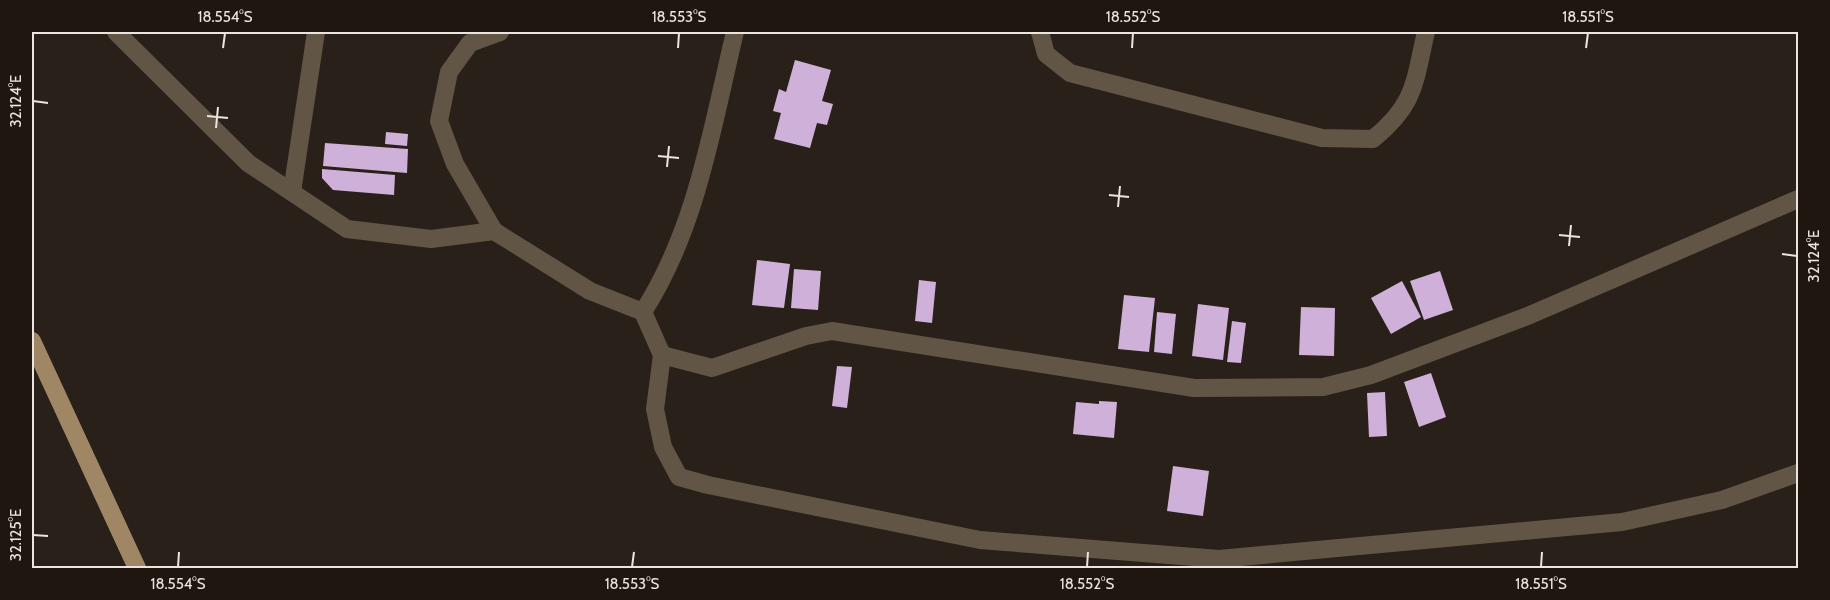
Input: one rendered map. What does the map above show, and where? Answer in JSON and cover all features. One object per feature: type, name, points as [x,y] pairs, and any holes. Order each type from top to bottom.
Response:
[{"type":"main road","points":[[32,341],[137,568]]},
{"type":"street","points":[[116,32],[248,162],[347,229],[431,239],[494,231]]},
{"type":"street","points":[[292,192],[316,32]]},
{"type":"street","points":[[500,32],[470,43],[449,72],[439,121],[455,164],[494,231],[590,291],[643,312],[662,355],[655,409],[663,447],[679,477],[980,540],[1219,559],[1622,522],[1722,500],[1798,473]]},
{"type":"street","points":[[643,312],[661,284],[688,221],[735,32]]},
{"type":"street","points":[[1040,32],[1046,54],[1070,73],[1322,138],[1373,139],[1395,121],[1410,98],[1426,32]]},
{"type":"street","points":[[662,355],[712,368],[806,336],[832,331],[1194,388],[1323,387],[1371,375],[1530,315],[1798,199]]},
{"type":"building","points":[[795,60],[831,70],[822,101],[833,104],[827,125],[817,123],[810,148],[774,139],[781,113],[773,111],[779,89],[786,92]]},
{"type":"building","points":[[386,132],[408,134],[407,146],[385,144]]},
{"type":"building","points":[[325,143],[408,149],[407,173],[323,166]]},
{"type":"building","points":[[322,169],[395,175],[394,195],[333,190],[322,178]]},
{"type":"building","points":[[757,260],[790,264],[784,308],[752,305]]},
{"type":"building","points":[[794,269],[821,271],[818,310],[791,308]]},
{"type":"building","points":[[1440,271],[1453,310],[1424,320],[1410,281]]},
{"type":"building","points":[[919,280],[936,282],[932,323],[915,321]]},
{"type":"building","points":[[1402,281],[1421,317],[1391,334],[1371,298]]},
{"type":"building","points":[[1124,295],[1155,298],[1149,352],[1118,349]]},
{"type":"building","points":[[1198,304],[1229,308],[1223,360],[1192,356]]},
{"type":"building","points":[[1301,307],[1335,308],[1334,356],[1299,355]]},
{"type":"building","points":[[1157,312],[1176,314],[1172,354],[1154,352]]},
{"type":"building","points":[[1232,321],[1246,323],[1241,363],[1227,362]]},
{"type":"building","points":[[837,366],[852,367],[847,408],[832,406]]},
{"type":"building","points":[[1431,373],[1446,417],[1419,427],[1404,382]]},
{"type":"building","points":[[1385,392],[1387,436],[1369,437],[1367,393]]},
{"type":"building","points":[[1099,401],[1117,402],[1114,438],[1073,434],[1076,402],[1099,404]]},
{"type":"building","points":[[1173,466],[1209,471],[1203,516],[1167,511]]}]
